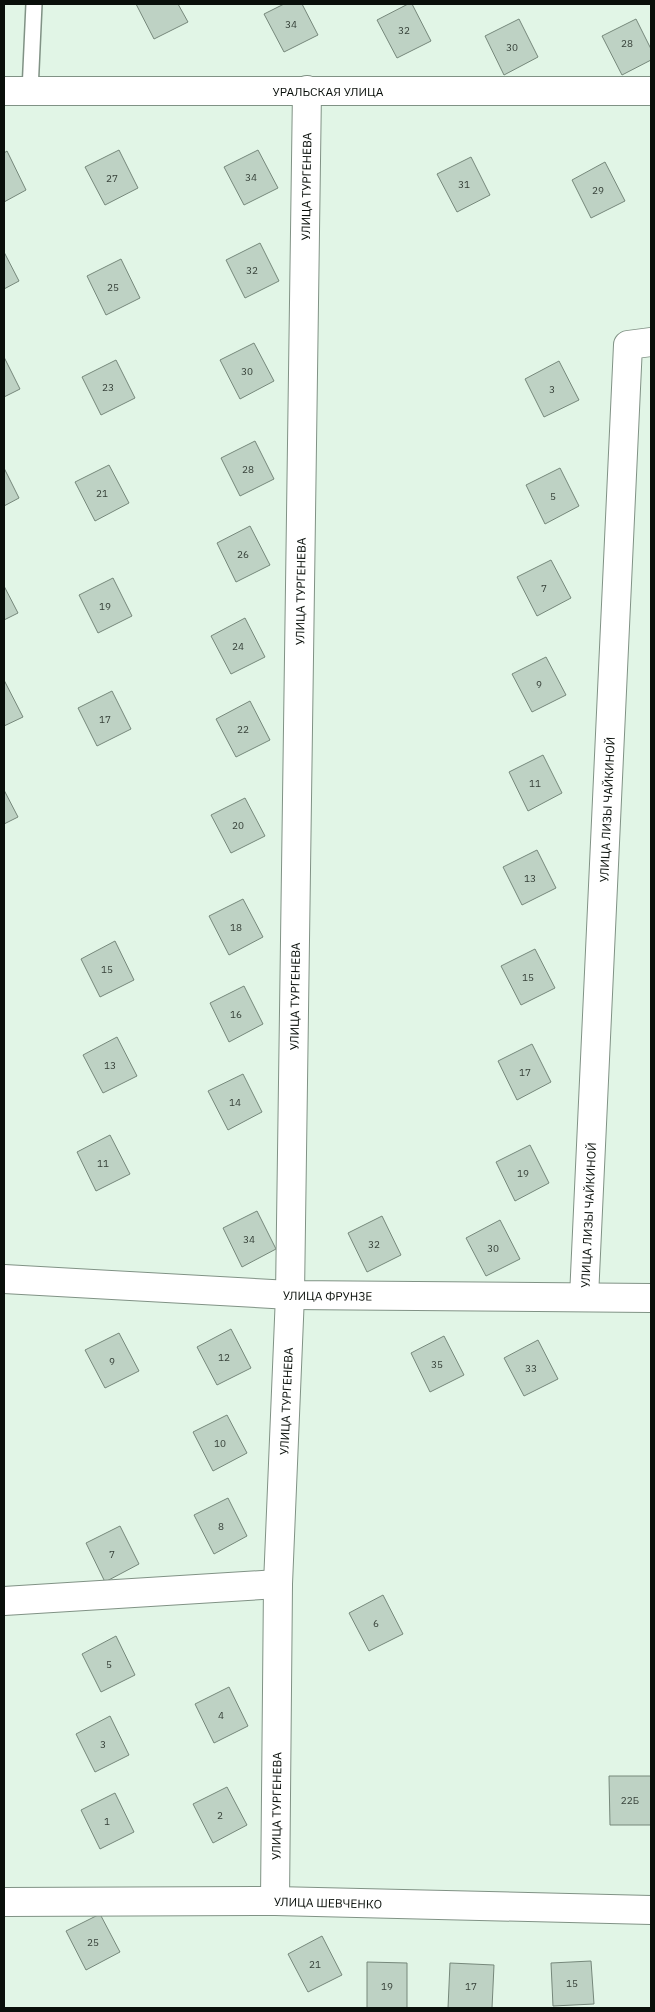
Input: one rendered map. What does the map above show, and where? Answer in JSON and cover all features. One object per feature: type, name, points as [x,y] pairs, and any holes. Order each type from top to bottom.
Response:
[{"type":"street","name":"УЛИЦА ТУРГЕНЕВА","points":[[275,1902],[278,1584],[290,1295],[307,90]]},
{"type":"street","name":"УРАЛЬСКАЯ УЛИЦА","points":[[17,91],[651,91]]},
{"type":"street","name":"УЛИЦА ЛИЗЫ ЧАЙКИНОЙ","points":[[584,1297],[628,345],[651,342]]},
{"type":"street","name":"УЛИЦА ФРУНЗЕ","points":[[4,1279],[290,1295],[651,1298]]},
{"type":"street","points":[[4,1601],[278,1584]]},
{"type":"street","name":"УЛИЦА ШЕВЧЕНКО","points":[[4,1902],[275,1902],[651,1910]]},
{"type":"lane","points":[[17,91],[34,4]]},
{"type":"building","points":[[136,4],[178,4],[188,22],[154,39]]},
{"type":"building","points":[[284,4],[302,4],[318,35],[284,52],[264,14]]},
{"type":"building","points":[[408,4],[412,4],[431,41],[397,58],[377,20]]},
{"type":"building","points":[[519,19],[538,57],[504,75],[485,36]]},
{"type":"building","points":[[636,19],[651,49],[651,60],[622,75],[602,36]]},
{"type":"building","points":[[119,150],[138,188],[105,205],[85,167]]},
{"type":"building","points":[[258,150],[278,188],[244,205],[224,167]]},
{"type":"building","points":[[7,151],[26,190],[4,202],[4,153]]},
{"type":"building","points":[[471,157],[490,195],[457,212],[437,174]]},
{"type":"building","points":[[605,162],[625,201],[591,218],[572,180]]},
{"type":"building","points":[[260,243],[279,281],[245,298],[226,260]]},
{"type":"building","points":[[4,252],[19,281],[4,289]]},
{"type":"building","points":[[121,259],[140,298],[106,315],[87,276]]},
{"type":"building","points":[[254,343],[274,381],[240,399],[220,360]]},
{"type":"building","points":[[4,357],[20,389],[4,397]]},
{"type":"building","points":[[116,360],[135,398],[101,415],[82,377]]},
{"type":"building","points":[[559,361],[579,400],[544,417],[525,379]]},
{"type":"building","points":[[255,441],[274,479],[240,496],[221,458]]},
{"type":"building","points":[[109,465],[129,503],[95,521],[75,482]]},
{"type":"building","points":[[4,468],[19,498],[4,506]]},
{"type":"building","points":[[560,468],[579,506],[545,524],[526,485]]},
{"type":"building","points":[[250,526],[270,565],[236,582],[217,543]]},
{"type":"building","points":[[551,560],[571,598],[537,616],[517,577]]},
{"type":"building","points":[[113,578],[132,616],[98,633],[79,595]]},
{"type":"building","points":[[4,586],[18,613],[4,620]]},
{"type":"building","points":[[245,618],[265,657],[231,674],[211,636]]},
{"type":"building","points":[[546,657],[566,695],[532,712],[512,674]]},
{"type":"building","points":[[4,680],[23,717],[4,726]]},
{"type":"building","points":[[112,691],[131,729],[97,746],[78,708]]},
{"type":"building","points":[[250,701],[270,740],[236,757],[216,719]]},
{"type":"building","points":[[543,755],[562,793],[528,811],[509,772]]},
{"type":"building","points":[[4,790],[18,817],[4,824]]},
{"type":"building","points":[[245,798],[265,836],[231,853],[211,815]]},
{"type":"building","points":[[537,850],[556,888],[522,905],[503,867]]},
{"type":"building","points":[[243,899],[263,937],[229,955],[209,916]]},
{"type":"building","points":[[115,941],[134,980],[100,997],[81,959]]},
{"type":"building","points":[[535,949],[555,988],[521,1005],[501,966]]},
{"type":"building","points":[[244,986],[263,1024],[229,1042],[210,1003]]},
{"type":"building","points":[[117,1037],[137,1076],[103,1093],[83,1055]]},
{"type":"building","points":[[532,1044],[551,1082],[517,1100],[498,1061]]},
{"type":"building","points":[[243,1074],[262,1112],[228,1130],[208,1091]]},
{"type":"building","points":[[110,1135],[130,1174],[96,1191],[77,1152]]},
{"type":"building","points":[[530,1145],[549,1183],[515,1201],[496,1162]]},
{"type":"building","points":[[257,1211],[276,1249],[242,1267],[223,1228]]},
{"type":"building","points":[[382,1216],[401,1255],[367,1272],[348,1233]]},
{"type":"building","points":[[500,1220],[520,1259],[486,1276],[466,1238]]},
{"type":"building","points":[[231,1329],[251,1368],[217,1385],[197,1347]]},
{"type":"building","points":[[119,1333],[139,1371],[105,1388],[85,1350]]},
{"type":"building","points":[[444,1336],[464,1375],[430,1392],[411,1353]]},
{"type":"building","points":[[538,1340],[558,1379],[524,1396],[504,1358]]},
{"type":"building","points":[[227,1415],[247,1453],[213,1471],[193,1432]]},
{"type":"building","points":[[228,1498],[247,1536],[214,1554],[194,1515]]},
{"type":"building","points":[[120,1526],[139,1564],[105,1582],[86,1543]]},
{"type":"building","points":[[383,1595],[403,1634],[369,1651],[349,1613]]},
{"type":"building","points":[[116,1636],[135,1675],[101,1692],[82,1654]]},
{"type":"building","points":[[229,1687],[248,1726],[214,1743],[195,1704]]},
{"type":"building","points":[[110,1716],[129,1755],[95,1772],[76,1734]]},
{"type":"building","points":[[609,1776],[651,1776],[651,1825],[610,1825]]},
{"type":"building","points":[[227,1787],[247,1825],[213,1843],[193,1804]]},
{"type":"building","points":[[115,1793],[134,1832],[100,1849],[81,1810]]},
{"type":"building","points":[[100,1914],[120,1952],[86,1970],[66,1931]]},
{"type":"building","points":[[322,1936],[342,1975],[308,1992],[288,1954]]},
{"type":"building","points":[[591,1961],[594,2004],[553,2006],[551,1963]]},
{"type":"building","points":[[367,1962],[407,1963],[407,2008],[367,2008]]},
{"type":"building","points":[[450,1963],[494,1965],[492,2008],[448,2008]]}]
